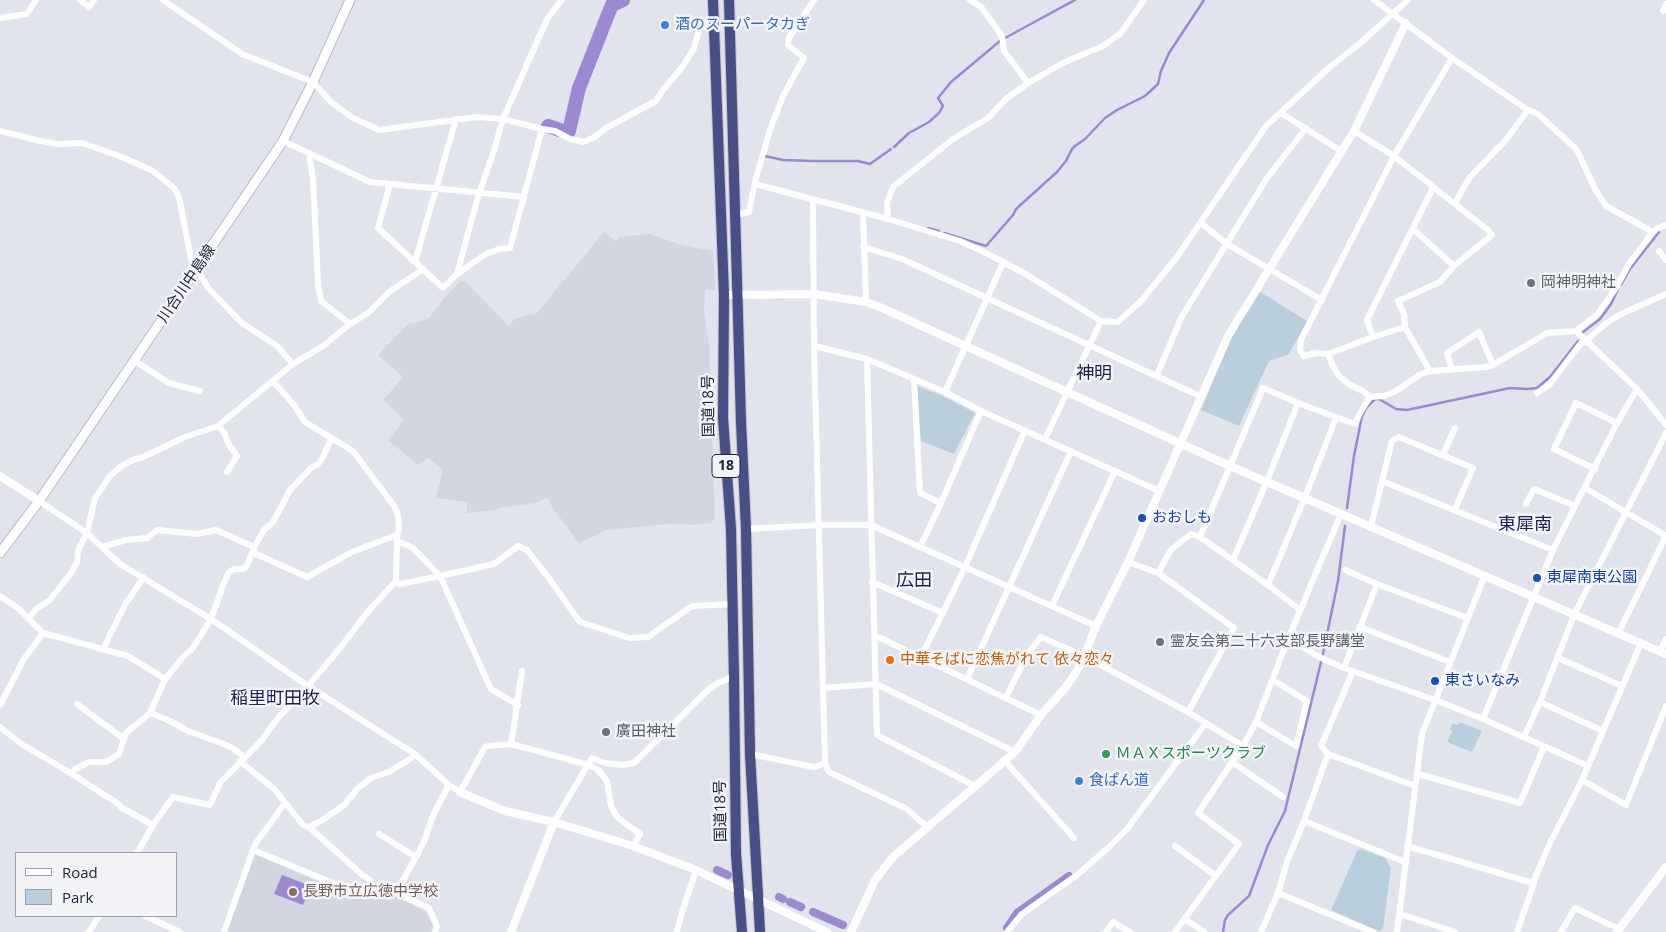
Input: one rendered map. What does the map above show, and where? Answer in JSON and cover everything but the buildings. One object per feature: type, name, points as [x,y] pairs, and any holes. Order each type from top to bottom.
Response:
[{"type":"highway","name":"国道18号","points":[[713,0],[724,295],[723,418],[731,529],[736,854],[742,932]]},
{"type":"highway","name":"国道18号","points":[[729,0],[746,530],[750,754],[760,932]]},
{"type":"main road","name":"川合川中島線","points":[[0,553],[39,501],[135,361],[282,141],[313,82],[350,0]]},
{"type":"street","points":[[0,18],[27,14],[36,0]]},
{"type":"street","points":[[80,0],[89,7],[94,0]]},
{"type":"street","points":[[163,0],[242,54],[313,82],[332,103],[353,118],[379,130],[477,117],[503,119],[555,131],[583,142],[595,137],[620,120],[656,101],[684,66],[694,48],[700,27],[714,21]]},
{"type":"street","points":[[457,274],[479,193],[503,119],[547,19],[562,0]]},
{"type":"street","points":[[735,215],[749,212],[770,130],[783,96],[804,58],[788,44],[789,38],[814,0]]},
{"type":"street","points":[[970,0],[981,7],[1002,36],[1004,51],[1028,83]]},
{"type":"street","points":[[888,220],[887,202],[893,187],[953,139],[988,118],[1005,100],[1028,83],[1065,62],[1103,46],[1121,33],[1144,0]]},
{"type":"street","points":[[1374,0],[1452,58],[1528,110],[1538,114],[1577,150],[1606,206],[1653,232]]},
{"type":"street","points":[[755,184],[960,241],[1024,273],[1101,321],[1118,322],[1141,301],[1177,257],[1224,185],[1266,126],[1408,0]]},
{"type":"street","points":[[851,932],[875,880],[893,857],[1015,752],[1042,715],[1066,687],[1084,656],[1096,626],[1128,562],[1228,336],[1354,131],[1406,23]]},
{"type":"street","points":[[1405,327],[1328,354],[1316,353],[1304,356],[1300,350],[1301,340],[1394,156],[1452,58]]},
{"type":"street","points":[[1455,204],[1470,177],[1505,141],[1528,110]]},
{"type":"street","points":[[1281,112],[1341,151]]},
{"type":"street","points":[[415,262],[456,119]]},
{"type":"street","points":[[390,184],[378,228],[443,288],[457,274],[486,254],[499,249],[510,248],[542,128]]},
{"type":"street","points":[[1157,375],[1181,318],[1267,178],[1306,128]]},
{"type":"street","points":[[0,131],[59,144],[82,143],[154,171],[174,188],[179,197],[190,254],[208,288],[242,323],[277,346],[293,364]]},
{"type":"street","points":[[1354,131],[1394,156],[1492,235],[1454,266],[1440,282],[1398,301],[1404,314],[1405,327],[1430,371]]},
{"type":"street","points":[[282,141],[370,182],[524,197]]},
{"type":"street","points":[[309,154],[318,284],[321,301],[350,324]]},
{"type":"street","points":[[1373,337],[1367,320],[1433,188]]},
{"type":"street","points":[[814,200],[814,346],[826,763],[829,772],[907,809],[928,827]]},
{"type":"street","points":[[863,213],[866,302]]},
{"type":"street","points":[[1200,223],[1227,244],[1322,300]]},
{"type":"street","points":[[1328,354],[1339,376],[1370,397],[1384,396],[1396,392],[1421,374],[1430,371],[1492,365],[1547,333],[1576,331],[1597,315],[1629,264],[1653,232],[1666,225]]},
{"type":"street","points":[[1413,229],[1454,266]]},
{"type":"street","points":[[863,247],[902,259],[1202,397]]},
{"type":"street","points":[[1659,251],[1666,260]]},
{"type":"street","points":[[945,392],[1003,263]]},
{"type":"street","points":[[29,618],[36,608],[49,601],[70,573],[87,532],[95,498],[110,476],[123,465],[185,437],[218,426],[293,364],[323,346],[350,324],[368,313],[390,292],[422,270]]},
{"type":"street","points":[[724,295],[814,294],[866,302],[1230,466],[1663,653],[1666,639]]},
{"type":"street","points":[[1537,394],[1550,384],[1581,343],[1619,315],[1666,294]]},
{"type":"street","points":[[1045,439],[1101,321]]},
{"type":"street","points":[[1576,331],[1637,389],[1666,425]]},
{"type":"street","points":[[1452,370],[1447,353],[1479,332],[1492,365]]},
{"type":"street","points":[[814,346],[867,359],[945,392],[980,411],[1159,491]]},
{"type":"street","points":[[867,359],[877,735],[975,786]]},
{"type":"street","points":[[135,361],[169,383],[200,391]]},
{"type":"street","points":[[914,380],[920,493],[941,503]]},
{"type":"street","points":[[138,852],[153,825],[173,797],[210,806],[220,783],[262,740],[277,719],[308,686],[364,616],[396,581],[399,529],[398,515],[394,506],[353,451],[305,422],[294,405],[273,381]]},
{"type":"street","points":[[1200,537],[1263,388],[1355,424],[1370,397]]},
{"type":"street","points":[[1483,719],[1553,550],[1617,423],[1637,389]]},
{"type":"street","points":[[1233,560],[1298,403]]},
{"type":"street","points":[[1594,469],[1554,449],[1576,403],[1617,423]]},
{"type":"street","points":[[920,547],[980,411]]},
{"type":"street","points":[[1268,585],[1336,418]]},
{"type":"street","points":[[218,426],[224,432],[229,445],[237,456],[227,472]]},
{"type":"street","points":[[1444,455],[1454,428]]},
{"type":"street","points":[[921,657],[965,567],[1026,430]]},
{"type":"street","points":[[1524,738],[1574,615],[1666,433]]},
{"type":"street","points":[[1371,526],[1392,441],[1399,437],[1473,468],[1454,511]]},
{"type":"street","points":[[72,774],[74,770],[89,762],[106,762],[120,754],[126,733],[150,713],[165,679],[192,649],[211,619],[229,572],[246,566],[264,530],[273,522],[290,490],[311,468],[318,464],[332,438]]},
{"type":"street","points":[[967,679],[1071,451]]},
{"type":"street","points":[[1052,606],[1115,471]]},
{"type":"street","points":[[0,476],[87,532],[120,564],[211,619],[308,686],[415,754],[449,785],[460,792],[505,811],[554,822],[633,846],[696,870],[826,932]]},
{"type":"street","points":[[1382,481],[1553,550]]},
{"type":"street","points":[[1585,488],[1666,536],[1618,634]]},
{"type":"street","points":[[1526,504],[1534,489],[1575,506]]},
{"type":"street","points":[[1175,932],[1239,844],[1198,813],[1243,746],[1256,722],[1288,639],[1342,514]]},
{"type":"street","points":[[746,530],[820,525],[871,525],[1096,626]]},
{"type":"street","points":[[102,547],[126,540],[147,538],[157,530],[197,534],[216,530],[307,577],[352,552],[394,536],[413,548],[440,576],[490,689],[518,705]]},
{"type":"street","points":[[1158,574],[1171,550],[1191,534],[1200,537],[1233,560],[1300,610]]},
{"type":"street","points":[[396,581],[400,584],[494,564],[518,546],[527,550],[580,622],[628,638],[648,637],[692,606],[733,604]]},
{"type":"street","points":[[1128,562],[1158,574],[1234,628],[1188,712]]},
{"type":"street","points":[[1344,570],[1467,618]]},
{"type":"street","points":[[1397,932],[1422,734],[1485,575]]},
{"type":"street","points":[[104,650],[126,603],[144,578]]},
{"type":"street","points":[[872,582],[943,613]]},
{"type":"street","points":[[1344,668],[1377,584]]},
{"type":"street","points":[[0,596],[8,600],[29,618],[43,633],[128,656],[165,679]]},
{"type":"street","points":[[1360,627],[1450,662]]},
{"type":"street","points":[[0,705],[24,659],[43,633]]},
{"type":"street","points":[[874,635],[1042,715]]},
{"type":"street","points":[[1006,697],[1028,653],[1041,637],[1084,656],[1188,712],[1243,746]]},
{"type":"street","points":[[1288,639],[1323,659],[1344,668],[1483,719],[1588,766]]},
{"type":"street","points":[[1517,932],[1533,883],[1550,843],[1582,780],[1641,643]]},
{"type":"street","points":[[1558,658],[1622,686]]},
{"type":"street","points":[[511,744],[522,671]]},
{"type":"street","points":[[1353,671],[1321,746],[1328,754],[1415,786]]},
{"type":"street","points":[[511,932],[554,822],[592,758],[606,763],[622,765],[634,762],[708,690],[734,676]]},
{"type":"street","points":[[1256,722],[1296,746],[1307,701],[1273,680]]},
{"type":"street","points":[[824,688],[876,684],[1015,752]]},
{"type":"street","points":[[1540,702],[1602,731]]},
{"type":"street","points":[[77,704],[124,739]]},
{"type":"street","points":[[1582,780],[1626,805],[1666,706]]},
{"type":"street","points":[[150,713],[188,731],[234,749],[275,790],[303,825],[309,827],[370,880],[373,892]]},
{"type":"street","points":[[1007,932],[1022,914],[1077,875],[1127,829],[1206,723]]},
{"type":"street","points":[[0,727],[20,743],[72,774],[122,808],[153,825]]},
{"type":"street","points":[[460,792],[485,747],[511,744],[588,765],[598,770],[607,781],[611,806],[617,817],[640,834],[633,846]]},
{"type":"street","points":[[1418,774],[1520,802],[1544,747]]},
{"type":"street","points":[[309,827],[344,805],[358,788],[372,778],[389,772],[415,754]]},
{"type":"street","points":[[750,754],[814,767],[826,763]]},
{"type":"street","points":[[1261,932],[1278,893],[1287,862],[1328,754]]},
{"type":"street","points":[[1005,760],[1074,838]]},
{"type":"street","points":[[1232,762],[1283,797]]},
{"type":"street","points":[[396,893],[424,841],[434,813],[449,785]]},
{"type":"street","points":[[224,932],[253,850],[285,802]]},
{"type":"street","points":[[1304,820],[1405,862]]},
{"type":"street","points":[[380,834],[416,857]]},
{"type":"street","points":[[1175,846],[1216,876]]},
{"type":"street","points":[[1407,846],[1533,883]]},
{"type":"street","points":[[253,850],[357,893],[396,893],[429,908],[437,927],[435,932]]},
{"type":"street","points":[[1561,932],[1575,908],[1618,931],[1666,867]]},
{"type":"street","points":[[677,932],[696,870]]},
{"type":"street","points":[[1278,893],[1373,932]]},
{"type":"street","points":[[1400,914],[1455,932]]},
{"type":"street","points":[[89,932],[98,917]]},
{"type":"street","points":[[147,917],[180,932]]},
{"type":"street","points":[[1185,919],[1204,932]]},
{"type":"street","points":[[1106,932],[1113,922],[1130,932]]},
{"type":"shaded area","points":[[604,232],[616,241],[619,237],[650,234],[681,245],[713,251],[715,290],[705,290],[704,311],[709,344],[715,517],[711,523],[694,525],[667,524],[606,530],[579,543],[552,507],[547,497],[536,503],[467,513],[467,502],[436,498],[443,470],[429,458],[418,465],[388,440],[404,420],[383,400],[403,377],[378,355],[410,322],[413,324],[429,318],[448,293],[461,281],[465,281],[509,326],[513,320],[536,314]]},
{"type":"shaded area","name":"長野市立広徳中学校","points":[[255,854],[356,898],[396,896],[427,913],[433,925],[431,932],[227,932]]},
{"type":"shaded area","points":[[282,875],[311,886],[303,905],[274,894]]},
{"type":"green space","points":[[1260,292],[1307,321],[1289,354],[1269,361],[1239,426],[1201,410],[1234,332]]},
{"type":"green space","points":[[917,386],[941,395],[975,413],[954,454],[921,441]]},
{"type":"green space","points":[[1460,722],[1482,731],[1472,752],[1447,742],[1453,723],[1458,725]]},
{"type":"green space","points":[[1361,849],[1385,858],[1391,868],[1383,928],[1380,931],[1331,910],[1357,851]]},
{"type":"waterway","points":[[564,131],[569,131],[579,88],[613,3],[623,0]]},
{"type":"waterway","points":[[1005,38],[1075,0]]},
{"type":"waterway","points":[[944,233],[986,246],[1016,209],[1057,172],[1075,146],[1085,139],[1105,118],[1145,96],[1158,84],[1161,71],[1169,53],[1204,0]]},
{"type":"waterway","points":[[894,147],[909,133],[929,122],[939,113],[943,106],[938,98],[951,82],[1000,41]]},
{"type":"waterway","points":[[548,126],[560,130]]},
{"type":"waterway","points":[[765,157],[783,160],[858,161],[870,164],[891,149]]},
{"type":"waterway","points":[[928,228],[939,231]]},
{"type":"waterway","points":[[1621,285],[1630,269],[1659,232]]},
{"type":"waterway","points":[[1583,332],[1600,319],[1611,304],[1618,289]]},
{"type":"waterway","points":[[1347,508],[1362,416],[1375,399],[1379,399],[1396,409],[1407,410],[1510,388],[1537,388],[1550,377],[1578,341]]},
{"type":"waterway","points":[[1323,654],[1338,581],[1345,526]]},
{"type":"waterway","points":[[1223,932],[1228,915],[1249,896],[1268,845],[1285,811],[1321,662]]},
{"type":"waterway","points":[[717,870],[728,875]]},
{"type":"waterway","points":[[1007,928],[1017,913],[1069,876]]},
{"type":"waterway","points":[[779,897],[783,899]]},
{"type":"waterway","points":[[790,902],[801,907]]},
{"type":"waterway","points":[[813,912],[843,925]]},
{"type":"place","name":"酒のスーパータカぎ","points":[[665,25]]},
{"type":"place","name":"岡神明神社","points":[[1531,283]]},
{"type":"place","name":"おおしも","points":[[1142,518]]},
{"type":"place","name":"東犀南東公園","points":[[1537,578]]},
{"type":"place","name":"霊友会第二十六支部長野講堂","points":[[1160,642]]},
{"type":"place","name":"中華そばに恋焦がれて 依々恋々","points":[[890,660]]},
{"type":"place","name":"東さいなみ","points":[[1435,681]]},
{"type":"place","name":"廣田神社","points":[[606,732]]},
{"type":"place","name":"ＭＡＸスポーツクラブ","points":[[1106,754]]},
{"type":"place","name":"食ぱん道","points":[[1079,781]]},
{"type":"place","name":"長野市立広徳中学校","points":[[293,892]]},
{"type":"district","name":"神明","points":[[1094,374]]},
{"type":"district","name":"東犀南","points":[[1525,525]]},
{"type":"district","name":"広田","points":[[914,581]]},
{"type":"district","name":"稲里町田牧","points":[[275,699]]}]
